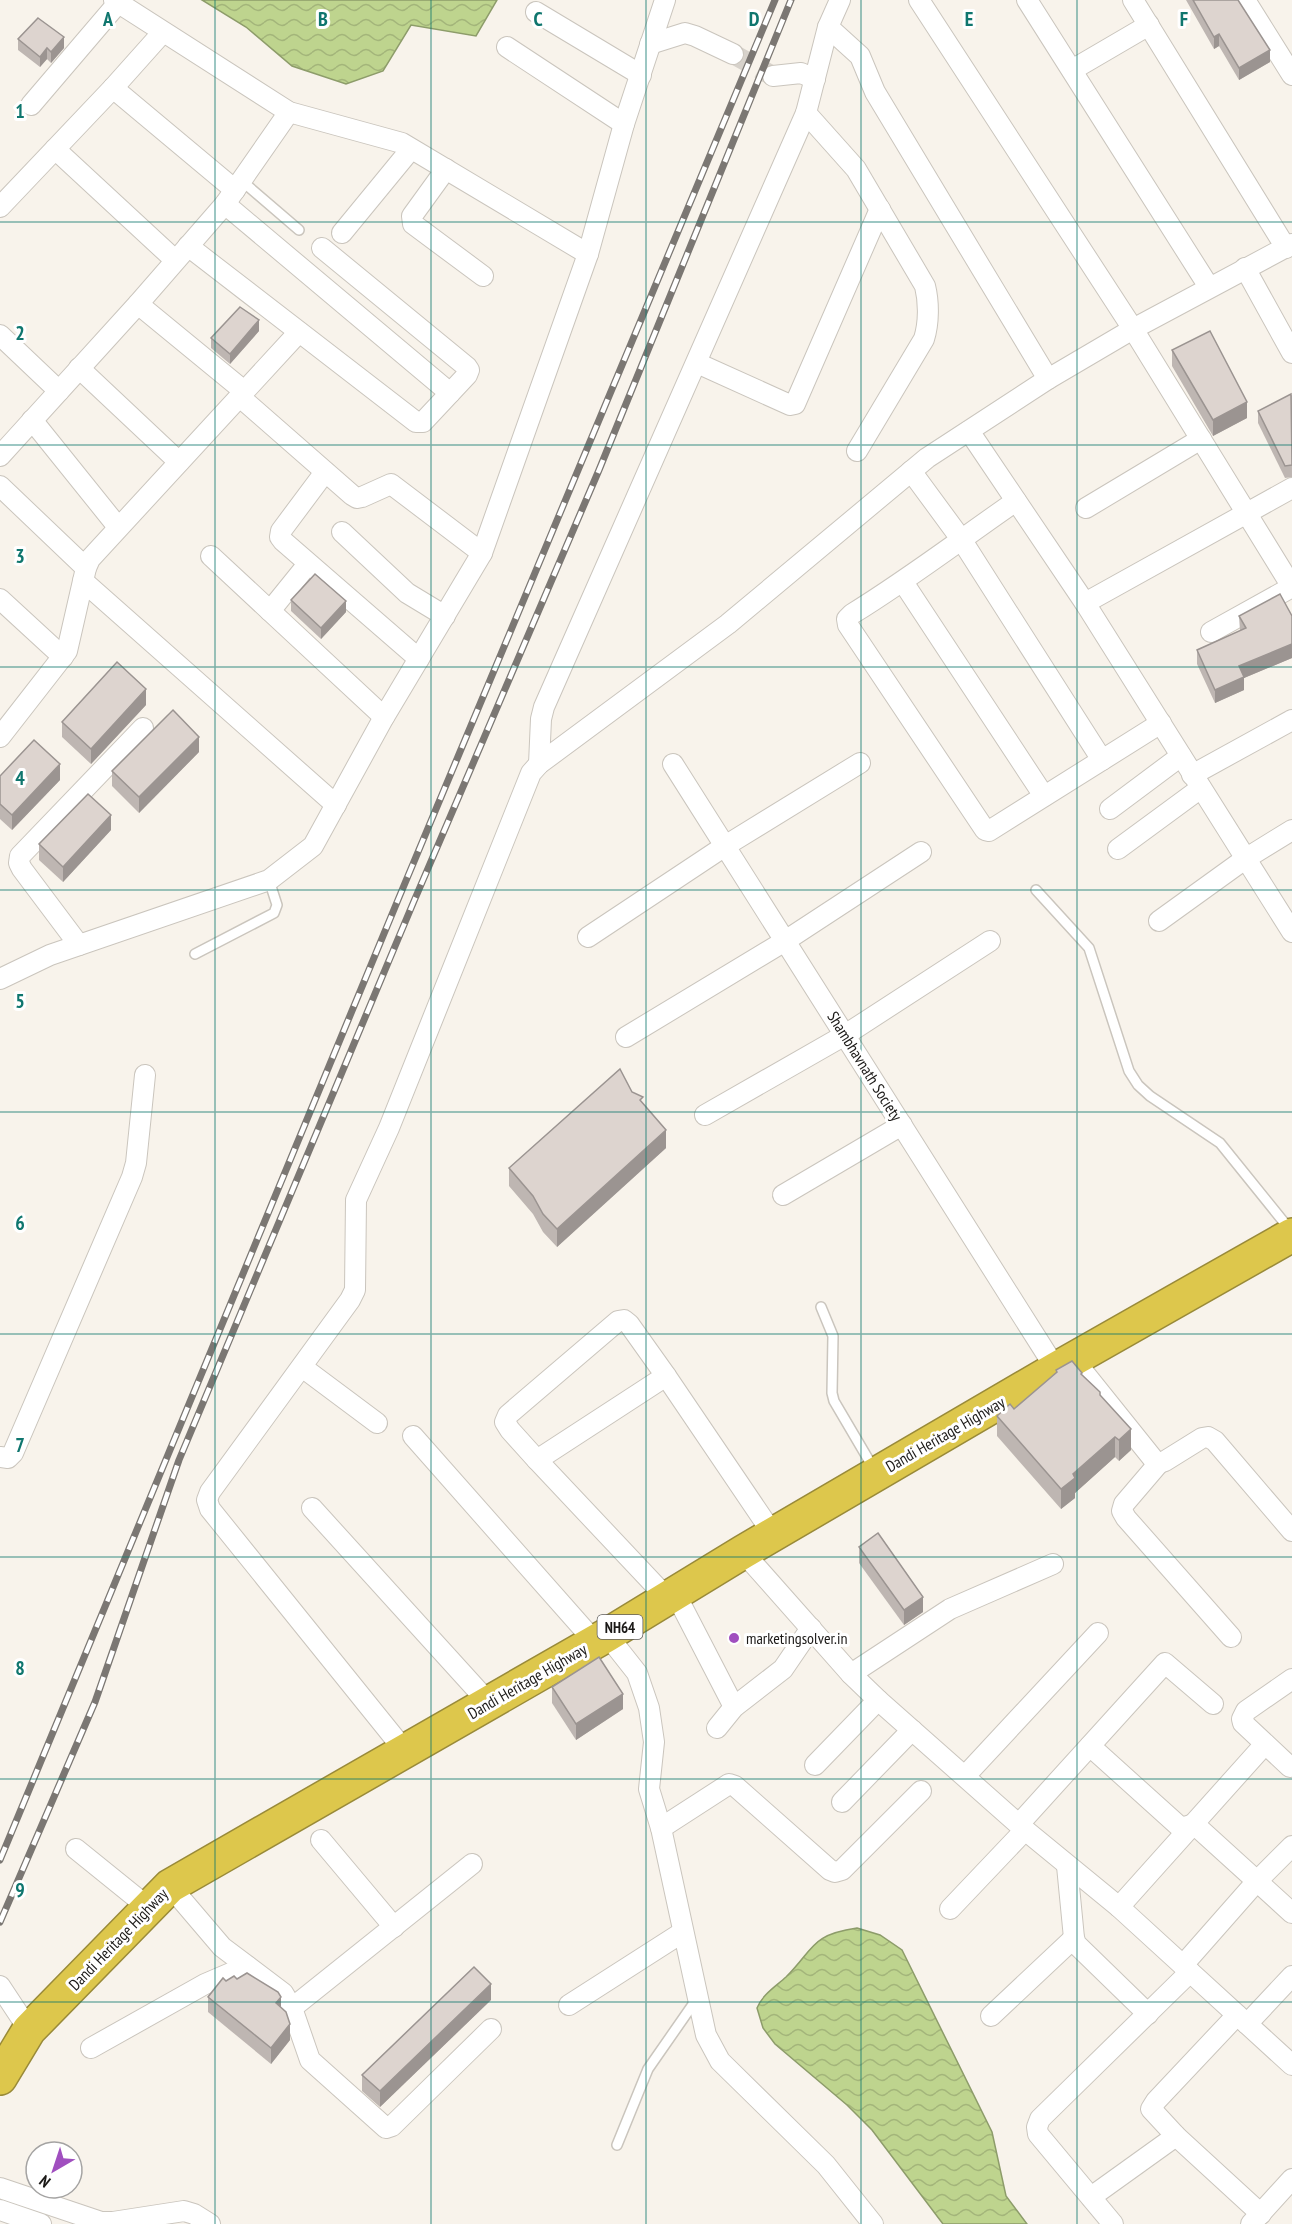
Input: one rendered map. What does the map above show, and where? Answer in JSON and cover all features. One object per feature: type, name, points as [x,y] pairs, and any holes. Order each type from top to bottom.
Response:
[{"type":"highway","name":"Dandi Heritage Highway","points":[[0,2078],[29,2030],[160,1897],[405,1751],[601,1639],[877,1473],[1292,1234]]},
{"type":"street","points":[[0,979],[50,955],[269,880],[313,846],[384,717],[483,553],[588,254],[624,124],[665,0]]},
{"type":"street","points":[[539,764],[541,719],[544,707],[806,113],[828,27],[840,0]]},
{"type":"street","points":[[919,0],[1133,328],[1292,587],[1211,632]]},
{"type":"street","points":[[1027,0],[1209,288]]},
{"type":"street","points":[[405,1751],[210,1509],[207,1500],[210,1492],[355,1290],[356,1200],[389,1128],[526,783],[539,764],[728,624],[927,458],[1048,379],[1133,328],[1289,246],[1133,0]]},
{"type":"street","points":[[1245,0],[1292,75]]},
{"type":"street","points":[[31,105],[116,2],[289,112],[393,140],[588,254]]},
{"type":"street","points":[[536,12],[641,75]]},
{"type":"street","points":[[1072,70],[1149,25]]},
{"type":"street","points":[[828,27],[860,56],[875,92],[1048,379]]},
{"type":"street","points":[[0,207],[163,32]]},
{"type":"street","points":[[650,45],[685,33],[733,54]]},
{"type":"street","points":[[507,46],[624,124]]},
{"type":"street","points":[[773,76],[801,73],[815,79]]},
{"type":"street","points":[[113,88],[234,192],[450,393]]},
{"type":"street","points":[[0,456],[138,304],[234,192],[289,112]]},
{"type":"street","points":[[806,113],[856,169],[925,286],[928,296],[924,339],[856,451]]},
{"type":"street","points":[[55,149],[181,253],[299,332],[416,422],[423,422],[467,375],[469,370],[322,248]]},
{"type":"street","points":[[342,233],[411,149]]},
{"type":"street","points":[[446,169],[411,220],[413,224],[483,276]]},
{"type":"street","points":[[697,363],[790,405],[795,404],[880,209]]},
{"type":"street","points":[[1245,268],[1292,352]]},
{"type":"street","points":[[138,304],[357,498],[391,484],[483,553]]},
{"type":"street","points":[[0,737],[67,651],[84,574],[95,553],[299,332]]},
{"type":"street","points":[[0,335],[59,391]]},
{"type":"street","points":[[79,368],[179,462]]},
{"type":"street","points":[[32,420],[118,527]]},
{"type":"street","points":[[969,431],[1085,603],[1292,932]]},
{"type":"street","points":[[1086,508],[1201,439]]},
{"type":"street","points":[[911,471],[961,539],[1102,760]]},
{"type":"street","points":[[325,472],[281,531],[280,537],[419,659]]},
{"type":"street","points":[[0,486],[84,574],[336,805]]},
{"type":"street","points":[[1085,603],[1292,488]]},
{"type":"street","points":[[1017,501],[903,582],[852,614],[847,619],[854,635],[985,830],[989,831],[1161,723]]},
{"type":"street","points":[[342,532],[400,587],[445,616]]},
{"type":"street","points":[[211,556],[384,717]]},
{"type":"street","points":[[270,611],[309,564]]},
{"type":"street","points":[[903,582],[1044,796]]},
{"type":"street","points":[[0,599],[63,657]]},
{"type":"street","points":[[1118,849],[1196,782],[1292,720]]},
{"type":"street","points":[[79,945],[22,869],[19,863],[20,856],[142,729]]},
{"type":"street","points":[[1110,809],[1181,756]]},
{"type":"street","points":[[588,937],[725,846],[860,763]]},
{"type":"street","name":"Shambhavnath Society","points":[[673,764],[902,1125],[1065,1364],[1159,1463]]},
{"type":"street","points":[[1159,921],[1245,859],[1292,830]]},
{"type":"street","points":[[626,1036],[785,942],[921,852]]},
{"type":"street","points":[[705,1115],[845,1035],[990,942]]},
{"type":"street","points":[[0,1457],[8,1458],[13,1453],[132,1177],[136,1163],[145,1075]]},
{"type":"street","points":[[783,1195],[902,1125]]},
{"type":"street","points":[[734,1707],[671,1595],[537,1460],[510,1430],[506,1422],[508,1415],[618,1321],[624,1320],[666,1376],[773,1534]]},
{"type":"street","points":[[302,1366],[377,1423]]},
{"type":"street","points":[[537,1460],[666,1376]]},
{"type":"street","points":[[413,1436],[601,1639],[637,1673],[649,1708],[654,1742],[649,1789],[661,1828],[706,2036],[720,2061],[826,2165],[873,2224]]},
{"type":"street","points":[[1231,1637],[1126,1518],[1122,1511],[1124,1504],[1159,1463],[1202,1438],[1208,1437],[1215,1441],[1291,1529]]},
{"type":"street","points":[[312,1508],[489,1703]]},
{"type":"street","points":[[743,1552],[851,1674],[878,1700],[1067,1866],[1119,1907],[1292,2065]]},
{"type":"street","points":[[851,1674],[950,1609],[1053,1564]]},
{"type":"street","points":[[717,1728],[734,1707],[783,1669],[811,1629]]},
{"type":"street","points":[[965,1776],[1098,1633]]},
{"type":"street","points":[[950,1909],[1090,1746],[1165,1663],[1213,1704]]},
{"type":"street","points":[[1290,1767],[1243,1722],[1243,1714],[1292,1679]]},
{"type":"street","points":[[815,1765],[878,1700]]},
{"type":"street","points":[[842,1802],[912,1730]]},
{"type":"street","points":[[1119,1907],[1265,1744]]},
{"type":"street","points":[[1090,1746],[1181,1828],[1194,1824]]},
{"type":"street","points":[[661,1828],[729,1784],[735,1786],[830,1870],[836,1872],[842,1870],[921,1791]]},
{"type":"street","points":[[1194,1824],[1292,1913]]},
{"type":"street","points":[[321,1840],[394,1927]]},
{"type":"street","points":[[1113,2224],[1038,2134],[1037,2127],[1040,2119],[1148,2014],[1257,1881],[1292,1846]]},
{"type":"street","points":[[76,1849],[160,1897],[282,1993],[292,2008],[310,2060],[386,2128],[392,2126],[491,2029]]},
{"type":"street","points":[[292,2008],[472,1864]]},
{"type":"street","points":[[1067,1866],[1074,1938],[1079,1948],[1148,2014]]},
{"type":"street","points":[[569,2005],[682,1932]]},
{"type":"street","points":[[991,2016],[1074,1938]]},
{"type":"street","points":[[91,2048],[205,1984],[247,1966]]},
{"type":"street","points":[[1292,1976],[1242,2019],[1152,2105],[1151,2109],[1256,2219],[1292,2180]]},
{"type":"street","points":[[0,1986],[29,2030]]},
{"type":"street","points":[[1091,2197],[1176,2136]]},
{"type":"street","points":[[0,2188],[101,2222],[184,2211],[210,2224]]},
{"type":"street","points":[[0,2210],[41,2224]]},
{"type":"lane","points":[[234,192],[299,230]]},
{"type":"lane","points":[[195,954],[274,913],[276,905],[269,880]]},
{"type":"lane","points":[[1036,890],[1089,948],[1129,1071],[1138,1085],[1150,1096],[1220,1143],[1292,1234]]},
{"type":"lane","points":[[821,1307],[833,1336],[832,1393],[834,1401],[877,1473]]},
{"type":"lane","points":[[617,2145],[648,2069],[697,2000]]},
{"type":"water","points":[[202,0],[497,0],[476,36],[411,25],[383,71],[346,84],[292,66],[246,27]]},
{"type":"water","points":[[857,1928],[880,1935],[902,1950],[992,2132],[1006,2196],[1027,2224],[943,2224],[872,2130],[847,2105],[775,2044],[763,2028],[757,2008],[766,1995],[786,1977],[815,1944],[830,1935]]},
{"type":"building","points":[[1193,0],[1238,0],[1270,50],[1239,68],[1219,34],[1214,37]]},
{"type":"building","points":[[38,18],[64,37],[51,52],[47,48],[40,57],[18,39]]},
{"type":"building","points":[[240,307],[259,320],[230,354],[211,338]]},
{"type":"building","points":[[1210,331],[1247,402],[1213,420],[1172,350]]},
{"type":"building","points":[[1291,394],[1292,465],[1285,466],[1258,411]]},
{"type":"building","points":[[315,574],[346,601],[321,628],[291,600]]},
{"type":"building","points":[[1280,594],[1292,616],[1292,644],[1239,666],[1244,677],[1215,690],[1197,650],[1246,628],[1239,616]]},
{"type":"building","points":[[117,662],[146,689],[91,749],[62,722]]},
{"type":"building","points":[[173,710],[199,737],[139,797],[112,771]]},
{"type":"building","points":[[34,740],[60,764],[12,815],[0,804],[0,776]]},
{"type":"building","points":[[88,794],[111,815],[63,867],[39,844]]},
{"type":"building","points":[[620,1069],[632,1092],[643,1097],[640,1100],[666,1130],[557,1229],[509,1168]]},
{"type":"building","points":[[1072,1361],[1131,1429],[1119,1440],[1115,1437],[1073,1474],[1075,1478],[1061,1489],[997,1416],[1010,1404],[1014,1409],[1057,1372],[1056,1370]]},
{"type":"building","points":[[878,1533],[923,1597],[904,1610],[859,1547]]},
{"type":"building","points":[[599,1657],[623,1694],[576,1724],[552,1687]]},
{"type":"building","points":[[474,1967],[491,1984],[380,2091],[362,2075]]},
{"type":"building","points":[[247,1973],[278,1992],[281,1997],[276,2003],[286,2012],[290,2024],[271,2048],[208,1997],[223,1978],[226,1981],[234,1976],[237,1979]]},
{"type":"tunnel","points":[[733,54],[773,76]]},
{"type":"railway","points":[[0,1860],[400,895],[775,0]]},
{"type":"railway","points":[[0,1922],[95,1702],[179,1460],[414,901],[599,470],[791,0]]},
{"type":"place","name":"marketingsolver.in","points":[[734,1638]]}]
